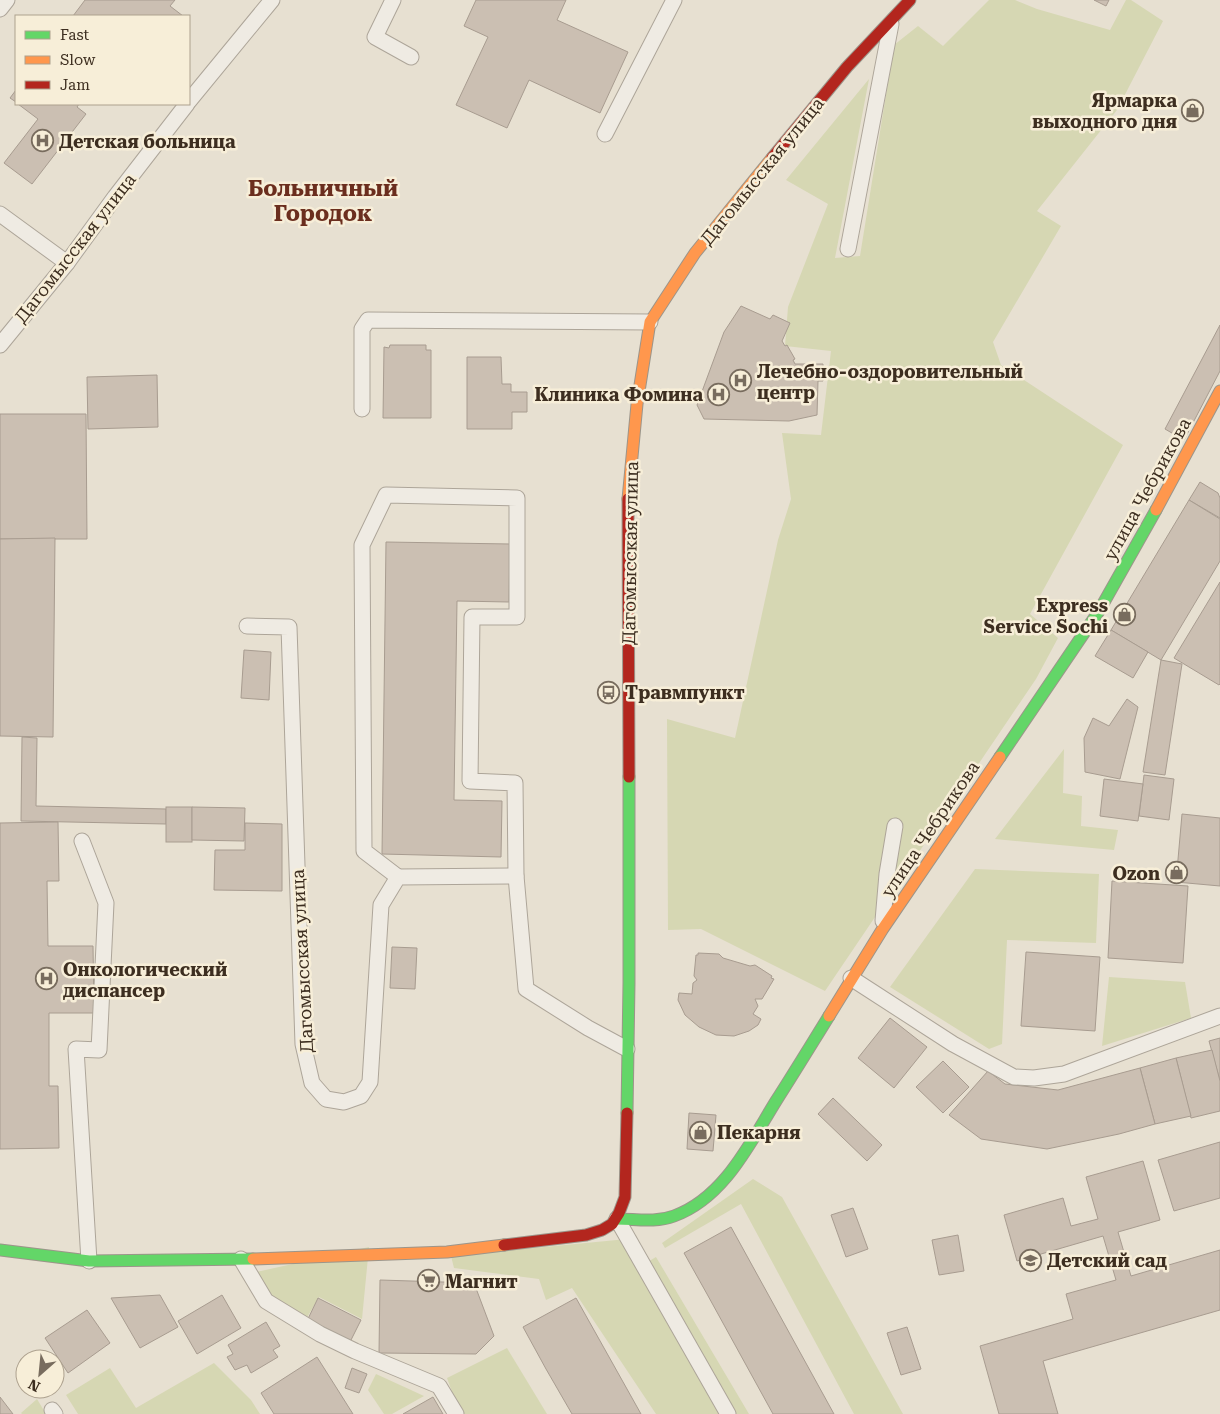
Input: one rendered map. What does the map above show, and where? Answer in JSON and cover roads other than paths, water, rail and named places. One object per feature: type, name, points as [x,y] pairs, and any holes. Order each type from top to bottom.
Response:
[{"type":"street","name":"Дагомысская улица","points":[[617,1219],[625,1198],[628,498],[637,404],[650,322],[695,253],[736,202],[847,67],[910,0]]},
{"type":"street","name":"улица Чебрикова","points":[[617,1219],[663,1219],[685,1212],[714,1190],[738,1163],[882,930],[1099,611],[1220,391]]},
{"type":"street","points":[[0,1250],[89,1261],[241,1259],[446,1252],[586,1236],[603,1231],[617,1219]]},
{"type":"lane","points":[[0,9],[7,0]]},
{"type":"lane","name":"Дагомысская улица","points":[[190,94],[272,0]]},
{"type":"lane","points":[[393,0],[375,37],[411,57]]},
{"type":"lane","points":[[606,134],[674,0]]},
{"type":"lane","points":[[848,249],[892,18]]},
{"type":"lane","name":"Дагомысская улица","points":[[0,345],[67,263],[182,105]]},
{"type":"lane","points":[[0,214],[67,263]]},
{"type":"lane","points":[[362,409],[362,329],[368,320],[650,322]]},
{"type":"lane","points":[[516,876],[398,877],[364,851],[362,545],[386,496],[517,498],[517,617],[472,617],[470,781],[515,783],[516,876],[526,989],[588,1028],[627,1049]]},
{"type":"lane","name":"Дагомысская улица","points":[[247,626],[289,627],[303,1044],[312,1083],[326,1099],[344,1102],[361,1096],[370,1082],[381,905],[398,877]]},
{"type":"lane","points":[[882,930],[887,874],[895,826]]},
{"type":"lane","points":[[82,841],[106,903],[99,1050],[76,1049],[89,1261]]},
{"type":"lane","points":[[851,978],[953,1044],[1014,1077],[1034,1078],[1064,1074],[1220,1016]]},
{"type":"lane","points":[[617,1219],[728,1414]]},
{"type":"lane","points":[[241,1259],[266,1301],[320,1334],[355,1351],[439,1386],[456,1414]]},
{"type":"place","name":"Ярмарка выходного дня","points":[[1193,110]]},
{"type":"place","name":"Детская больница","points":[[43,141]]},
{"type":"place","name":"Лечебно-оздоровительный центр","points":[[741,381]]},
{"type":"place","name":"Клиника Фомина","points":[[719,394]]},
{"type":"place","name":"Express Service Sochi","points":[[1124,615]]},
{"type":"place","name":"Травмпункт","points":[[609,692]]},
{"type":"place","name":"Ozon","points":[[1176,873]]},
{"type":"place","name":"Онкологический диспансер","points":[[47,979]]},
{"type":"place","name":"Пекарня","points":[[701,1132]]},
{"type":"place","name":"Детский сад","points":[[1031,1260]]},
{"type":"place","name":"Магнит","points":[[429,1281]]},
{"type":"district","name":"Больничный Городок","points":[[323,200]]}]
